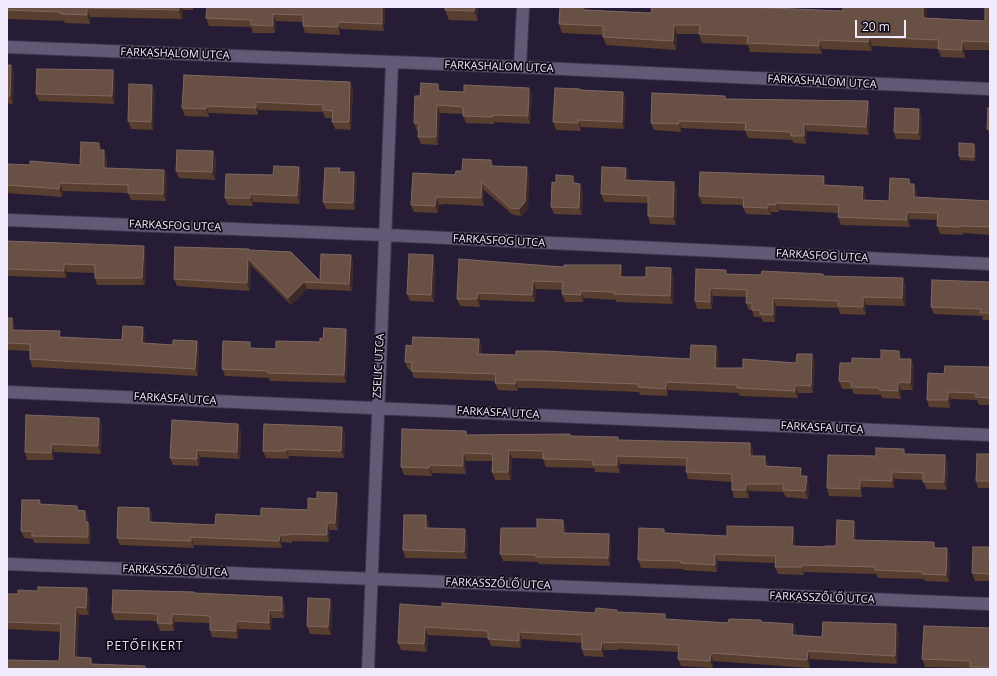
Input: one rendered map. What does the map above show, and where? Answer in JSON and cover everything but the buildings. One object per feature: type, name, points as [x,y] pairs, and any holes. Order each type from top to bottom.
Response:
[{"type":"street","points":[[520,67],[523,7]]},
{"type":"street","name":"FARKASHALOM UTCA","points":[[7,47],[520,67],[990,89]]},
{"type":"street","name":"ZSELIC UTCA","points":[[368,669],[377,408],[392,63]]},
{"type":"street","name":"FARKASFOG UTCA","points":[[7,220],[385,235],[990,264]]},
{"type":"street","name":"FARKASFA UTCA","points":[[7,392],[990,435]]},
{"type":"street","name":"FARKASSZŐLŐ UTCA","points":[[7,564],[990,604]]},
{"type":"district","name":"PETŐFIKERT","points":[[145,647]]}]
